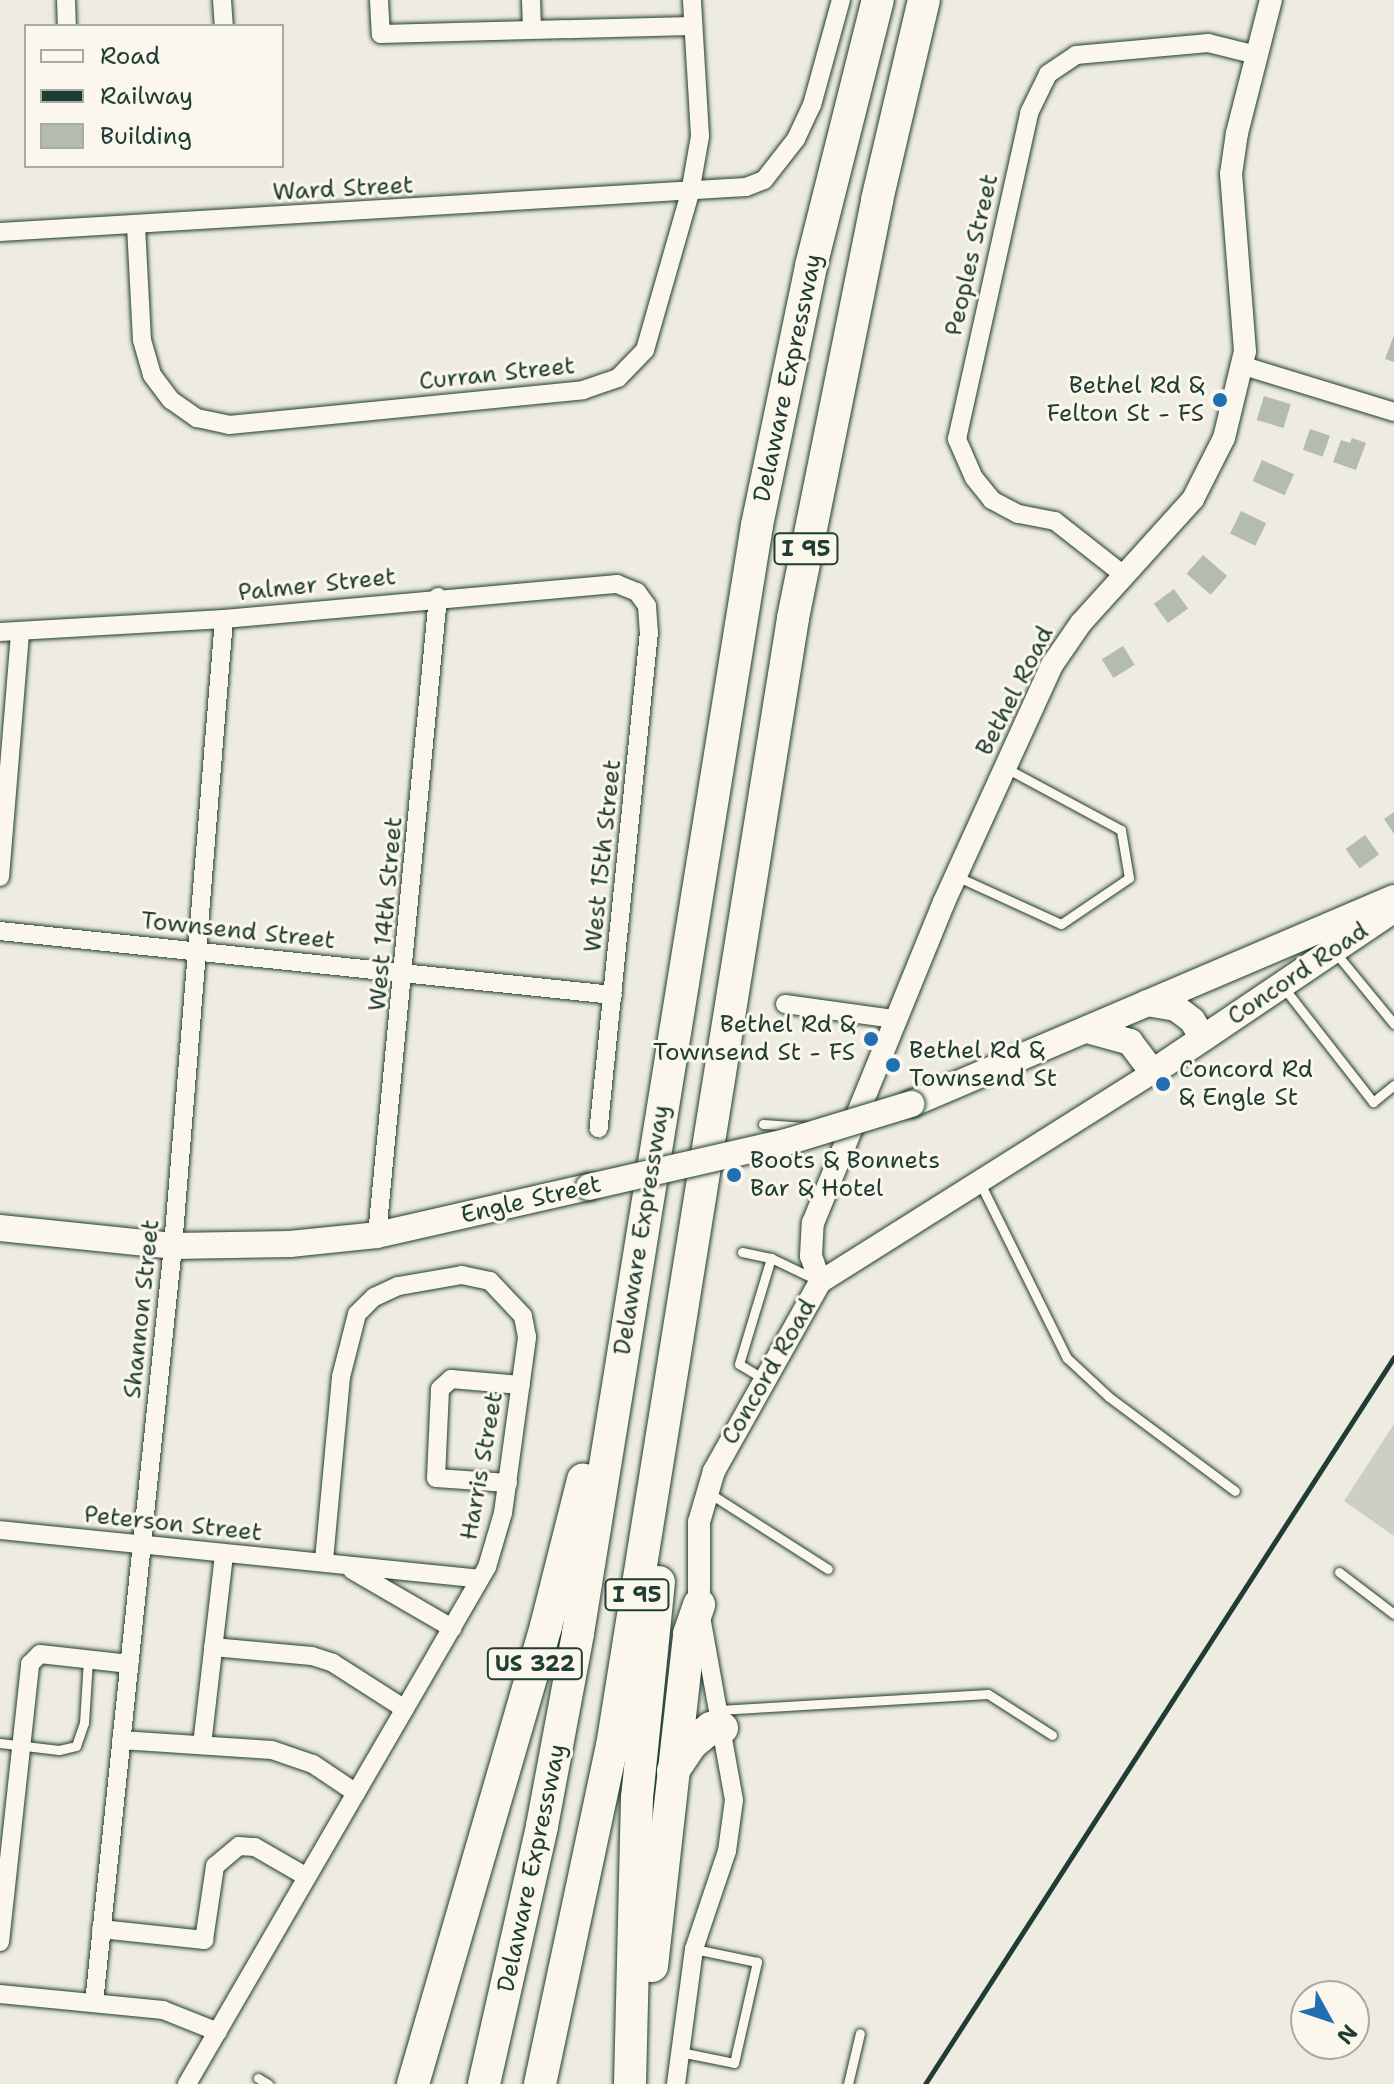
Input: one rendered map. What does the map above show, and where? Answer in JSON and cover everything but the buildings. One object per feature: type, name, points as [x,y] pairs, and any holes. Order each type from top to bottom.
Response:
[{"type":"highway","name":"Delaware Expressway","points":[[484,2084],[548,1796],[757,525],[811,266],[878,0]]},
{"type":"highway","name":"Delaware Expressway","points":[[540,2084],[610,1760],[714,1102],[806,553],[877,200],[924,0]]},
{"type":"highway","points":[[630,2084],[637,1798],[666,1514],[698,1305],[714,1102]]},
{"type":"highway","name":"US 322","points":[[413,2084],[546,1626],[640,1240]]},
{"type":"highway","points":[[638,2084],[689,1634],[699,1605]]},
{"type":"highway","points":[[673,1771],[691,1744],[721,1719]]},
{"type":"main road","name":"Engle Street","points":[[0,1228],[173,1246],[290,1244],[377,1235],[790,1141],[911,1104],[1394,898]]},
{"type":"main road","name":"Concord Road","points":[[1153,1072],[1394,910]]},
{"type":"main road","points":[[1147,1003],[1176,1008],[1192,1020],[1203,1038]]},
{"type":"main road","points":[[1087,1030],[1130,1042],[1153,1072]]},
{"type":"street","points":[[66,0],[67,24]]},
{"type":"street","points":[[222,0],[224,24]]},
{"type":"street","points":[[379,0],[381,34],[691,26]]},
{"type":"street","points":[[531,0],[532,29]]},
{"type":"street","name":"Curran Street","points":[[136,226],[142,340],[152,375],[171,400],[197,418],[229,425],[583,390],[618,378],[645,350],[690,193],[700,136],[691,26],[692,0]]},
{"type":"street","name":"Ward Street","points":[[0,232],[690,193],[746,187],[764,180],[779,164],[812,105],[841,0]]},
{"type":"street","name":"Bethel Road","points":[[820,1282],[811,1256],[813,1223],[853,1130],[895,1019],[1004,767],[1066,641],[1199,489],[1224,438],[1244,366],[1246,319],[1231,174],[1271,0]]},
{"type":"street","name":"Peoples Street","points":[[1125,576],[1055,521],[1018,514],[992,500],[974,478],[957,439],[1029,113],[1048,74],[1076,55],[1208,43],[1256,55]]},
{"type":"street","points":[[1244,366],[1394,412]]},
{"type":"street","name":"Palmer Street","points":[[0,632],[20,635],[617,584],[637,592]]},
{"type":"street","name":"West 15th Street","points":[[599,1128],[649,632],[647,606],[637,592]]},
{"type":"street","name":"West 14th Street","points":[[377,1235],[406,973],[438,597]]},
{"type":"street","name":"Shannon Street","points":[[94,2003],[173,1246],[224,619]]},
{"type":"street","points":[[0,877],[20,635]]},
{"type":"street","name":"Townsend Street","points":[[0,931],[613,995]]},
{"type":"street","points":[[785,1004],[895,1019]]},
{"type":"street","name":"Concord Road","points":[[676,2084],[694,1949],[731,1826],[731,1774],[699,1605],[697,1540],[706,1491],[764,1379],[820,1282],[1153,1072]]},
{"type":"street","name":"Harris Street","points":[[187,2084],[480,1579],[508,1483],[527,1327],[515,1305],[490,1281],[476,1275],[446,1276],[398,1286],[365,1303],[345,1347],[333,1563]]},
{"type":"street","points":[[508,1483],[440,1480],[434,1474],[440,1389],[451,1379],[521,1385]]},
{"type":"street","name":"Peterson Street","points":[[0,1530],[480,1579]]},
{"type":"street","points":[[202,1745],[224,1554]]},
{"type":"street","name":"Peterson Street","points":[[333,1563],[452,1628]]},
{"type":"street","points":[[213,1647],[312,1656],[333,1663],[405,1709]]},
{"type":"street","points":[[0,1942],[9,1744],[34,1658],[88,1659],[129,1664]]},
{"type":"street","points":[[121,1740],[289,1754],[356,1793]]},
{"type":"street","points":[[101,1929],[200,1941],[207,1935],[215,1866],[233,1848],[255,1847],[307,1877]]},
{"type":"street","points":[[0,1994],[163,2010],[218,2032]]},
{"type":"lane","points":[[956,876],[1061,924],[1129,878],[1121,830],[1004,767]]},
{"type":"lane","points":[[1334,951],[1394,1024]]},
{"type":"lane","points":[[1282,986],[1373,1102],[1394,1085]]},
{"type":"lane","points":[[763,1124],[853,1130]]},
{"type":"lane","points":[[980,1183],[1067,1358],[1109,1397],[1235,1491]]},
{"type":"lane","points":[[742,1252],[771,1258],[820,1282]]},
{"type":"lane","points":[[764,1379],[739,1364],[771,1258]]},
{"type":"lane","points":[[706,1491],[828,1569]]},
{"type":"lane","points":[[1339,1572],[1394,1614]]},
{"type":"lane","points":[[9,1744],[59,1750],[76,1746],[84,1723],[88,1659]]},
{"type":"lane","points":[[721,1719],[988,1694],[1052,1735]]},
{"type":"lane","points":[[680,2052],[734,2063],[757,1962],[694,1949]]},
{"type":"lane","points":[[848,2084],[860,2033]]},
{"type":"shaded area","points":[[1394,1424],[1394,1536],[1344,1501]]},
{"type":"railway","points":[[925,2084],[1394,1357]]},
{"type":"place","name":"Bethel Rd & Felton St - FS","points":[[1220,400]]},
{"type":"place","name":"Bethel Rd & Townsend St - FS","points":[[871,1039]]},
{"type":"place","name":"Bethel Rd & Townsend St","points":[[893,1065]]},
{"type":"place","name":"Concord Rd & Engle St","points":[[1163,1084]]},
{"type":"place","name":"Boots & Bonnets Bar & Hotel","points":[[734,1175]]}]
